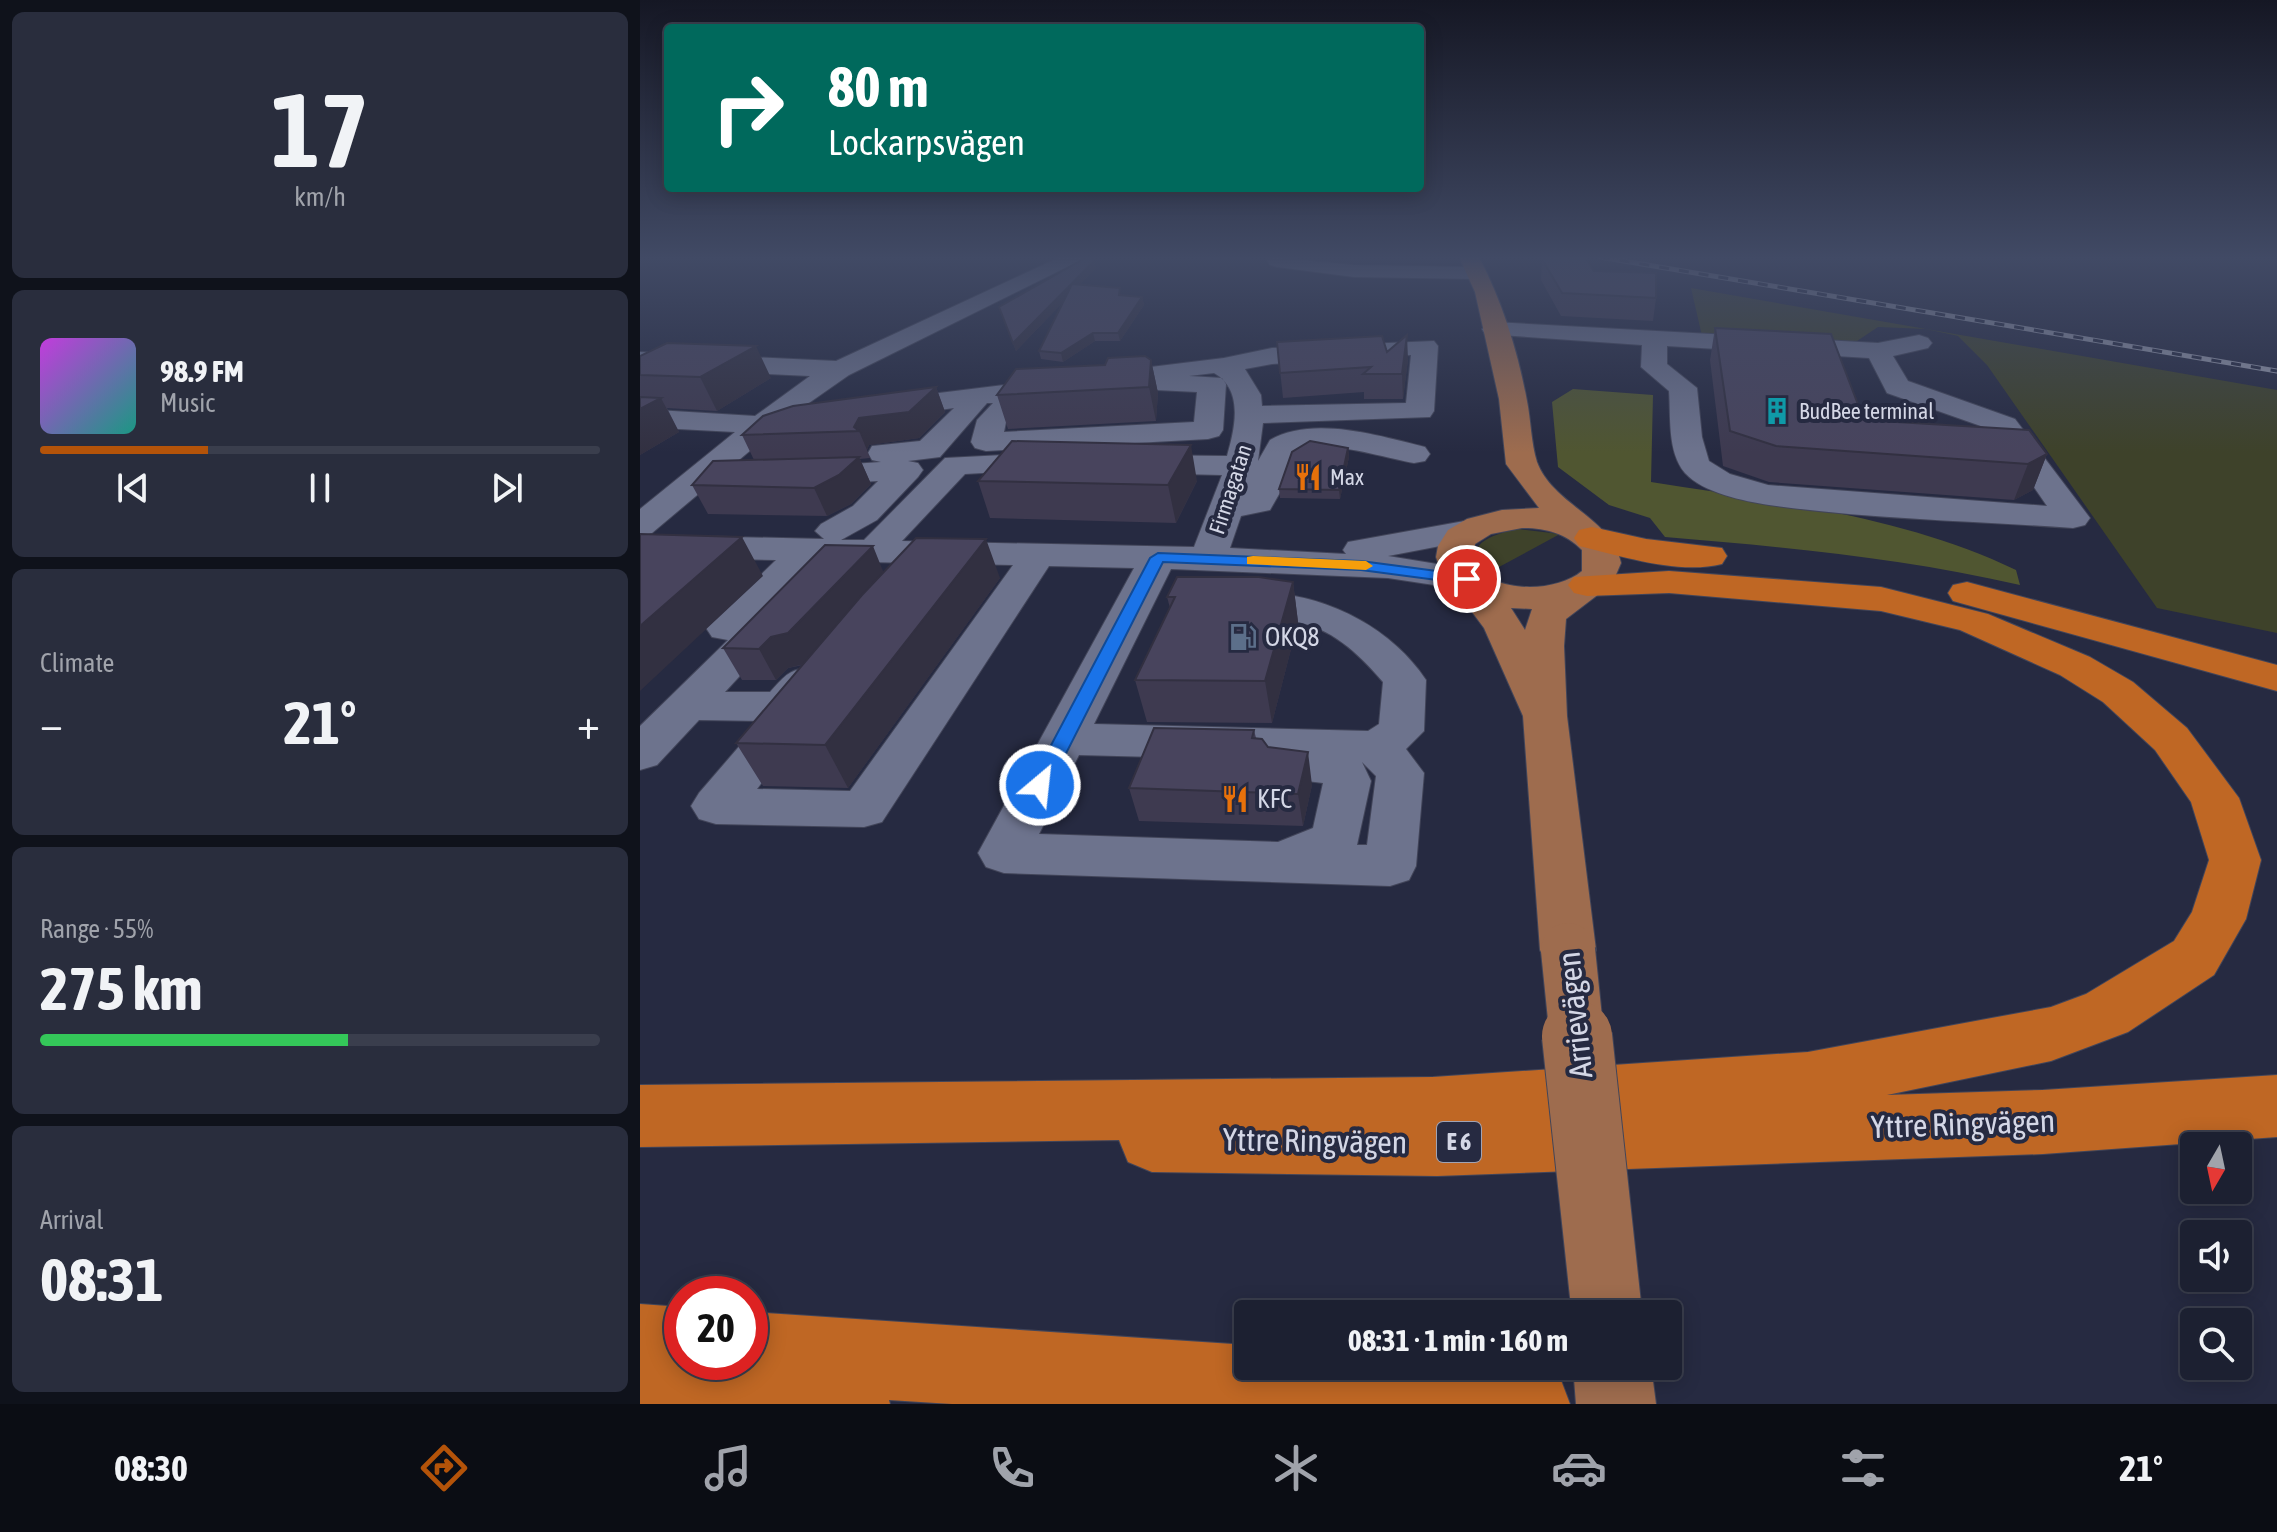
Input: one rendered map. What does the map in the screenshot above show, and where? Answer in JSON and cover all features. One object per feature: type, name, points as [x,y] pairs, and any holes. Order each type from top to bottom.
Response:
[{"type":"highway","points":[[1586,534],[1670,553],[1809,564],[1916,581],[2277,678]]},
{"type":"highway","points":[[640,1116],[977,1109],[1433,1108],[1808,1082],[2051,1034],[2107,1013],[2194,958],[2218,919],[2235,860],[2214,798],[2171,739],[2118,692],[2075,666],[1974,622],[1881,599],[1669,582],[1580,589]]},
{"type":"highway","name":"Yttre Ringvägen","points":[[640,1124],[1437,1143],[2043,1122],[2277,1106]]},
{"type":"highway","points":[[640,1343],[664,1345]]},
{"type":"highway","points":[[768,1352],[1530,1404]]},
{"type":"highway","points":[[640,1374],[850,1404]]},
{"type":"main road","points":[[1493,323],[1513,399],[1522,464],[1519,488],[1511,505],[1475,529],[1455,549],[1454,559],[1470,581],[1509,596],[1542,598],[1580,589]]},
{"type":"main road","points":[[1522,464],[1543,493],[1586,534]]},
{"type":"main road","points":[[1475,529],[1530,518],[1586,534]]},
{"type":"main road","name":"Arrievägen","points":[[1586,534],[1604,557],[1604,567],[1553,608],[1545,626],[1545,716],[1606,1300]]},
{"type":"main road","name":"Arrievägen","points":[[1470,581],[1501,622],[1545,716]]},
{"type":"main road","points":[[1613,1380],[1616,1404]]},
{"type":"street","points":[[640,526],[802,392],[840,369],[938,323]]},
{"type":"street","points":[[1494,329],[1655,352],[1837,359],[1897,387],[2005,425],[2073,518],[1768,495],[1726,485],[1701,473],[1690,462],[1683,388],[1655,352]]},
{"type":"street","points":[[1655,352],[1878,351],[1919,343]]},
{"type":"street","points":[[1425,346],[1420,411],[1257,419],[1208,430],[986,442],[992,420],[1011,396],[1263,358],[1425,346]]},
{"type":"street","points":[[1878,351],[1897,387]]},
{"type":"street","points":[[1257,419],[1263,358]]},
{"type":"street","points":[[640,360],[840,369]]},
{"type":"street","name":"Firmagatan","points":[[1220,559],[1225,508],[1257,419],[1238,376],[1222,366]]},
{"type":"street","points":[[640,418],[763,425],[973,396],[1011,396],[1182,382],[1212,384],[1208,430]]},
{"type":"street","points":[[768,468],[929,450],[973,405],[973,396]]},
{"type":"street","points":[[1225,508],[1258,503],[1278,450],[1294,439],[1318,437],[1414,454]]},
{"type":"street","points":[[640,754],[687,705],[871,558],[956,465],[1060,462],[1239,466]]},
{"type":"street","points":[[709,470],[907,470],[865,513],[871,558]]},
{"type":"street","points":[[749,529],[871,558]]},
{"type":"street","points":[[1220,559],[1364,550],[1475,529]]},
{"type":"street","points":[[640,570],[655,546],[871,558],[1025,551],[1220,559],[1388,567],[1470,581]]},
{"type":"street","points":[[687,705],[782,707],[833,655],[716,806],[864,809],[1025,551]]},
{"type":"street","points":[[640,710],[871,558]]},
{"type":"street","points":[[1158,558],[1170,603]]},
{"type":"street","points":[[1074,720],[1146,730],[1377,747],[1401,731],[1405,680],[1374,644],[1333,617],[1300,608],[1170,603]]},
{"type":"street","points":[[1170,603],[1074,720],[1004,853],[1390,866],[1400,773],[1377,747]]},
{"type":"street","points":[[1272,723],[1344,729],[1378,722],[1403,699]]},
{"type":"street","points":[[1146,730],[1195,762],[1334,767],[1343,770],[1347,781],[1336,837],[1325,846],[1279,863]]},
{"type":"green space","points":[[1699,323],[1889,323],[2277,390],[2277,633],[2157,608],[1987,365],[1958,336],[1926,329],[1878,327],[1851,345],[1702,336]]},
{"type":"green space","points":[[1573,389],[1653,395],[1651,482],[1883,523],[1973,551],[2016,570],[2020,585],[1799,549],[1665,537],[1650,518],[1609,505],[1558,467],[1552,402]]},
{"type":"green space","points":[[1518,529],[1560,534],[1486,574],[1478,564],[1477,549],[1489,538]]},
{"type":"building","points":[[1005,323],[1033,323],[1013,343]]},
{"type":"building","points":[[1053,323],[1125,323],[1118,333],[1093,333],[1061,353],[1039,351]]},
{"type":"building","points":[[1715,328],[1831,334],[1864,420],[2029,430],[2047,454],[2028,464],[1776,446],[1730,431]]},
{"type":"building","points":[[1407,335],[1402,374],[1363,374],[1371,367],[1280,373],[1277,342],[1382,336],[1387,352]]},
{"type":"building","points":[[667,343],[756,346],[700,377],[640,375],[640,356]]},
{"type":"building","points":[[1145,356],[1151,360],[1149,387],[997,395],[1016,369],[1105,365],[1108,358]]},
{"type":"building","points":[[936,387],[909,412],[859,418],[854,427],[859,431],[742,435],[763,416],[793,406]]},
{"type":"building","points":[[640,397],[661,398],[640,409]]},
{"type":"building","points":[[1012,441],[1191,445],[1168,485],[978,481]]},
{"type":"building","points":[[1310,441],[1348,448],[1339,490],[1279,489],[1292,452]]},
{"type":"building","points":[[859,457],[839,475],[814,488],[692,485],[713,461]]},
{"type":"building","points":[[640,534],[742,537],[640,626]]},
{"type":"building","points":[[916,538],[986,539],[825,745],[736,743],[862,595]]},
{"type":"building","points":[[825,545],[873,546],[788,633],[771,637],[759,649],[723,648]]},
{"type":"building","points":[[1177,577],[1259,577],[1293,582],[1265,681],[1135,680],[1175,597],[1167,597]]},
{"type":"building","points":[[1154,728],[1254,730],[1252,738],[1262,739],[1268,747],[1308,752],[1298,794],[1129,788]]},
{"type":"railway","points":[[1989,323],[2277,371]]},
{"type":"slow traffic","points":[[1253,560],[1366,566]]},
{"type":"place","name":"BudBee terminal","points":[[1777,411]]},
{"type":"place","name":"Max","points":[[1308,477]]},
{"type":"place","name":"OKQ8","points":[[1243,637]]},
{"type":"place","name":"KFC","points":[[1235,799]]},
{"type":"route","points":[[1040,785],[1158,558],[1361,565],[1467,579]]}]
